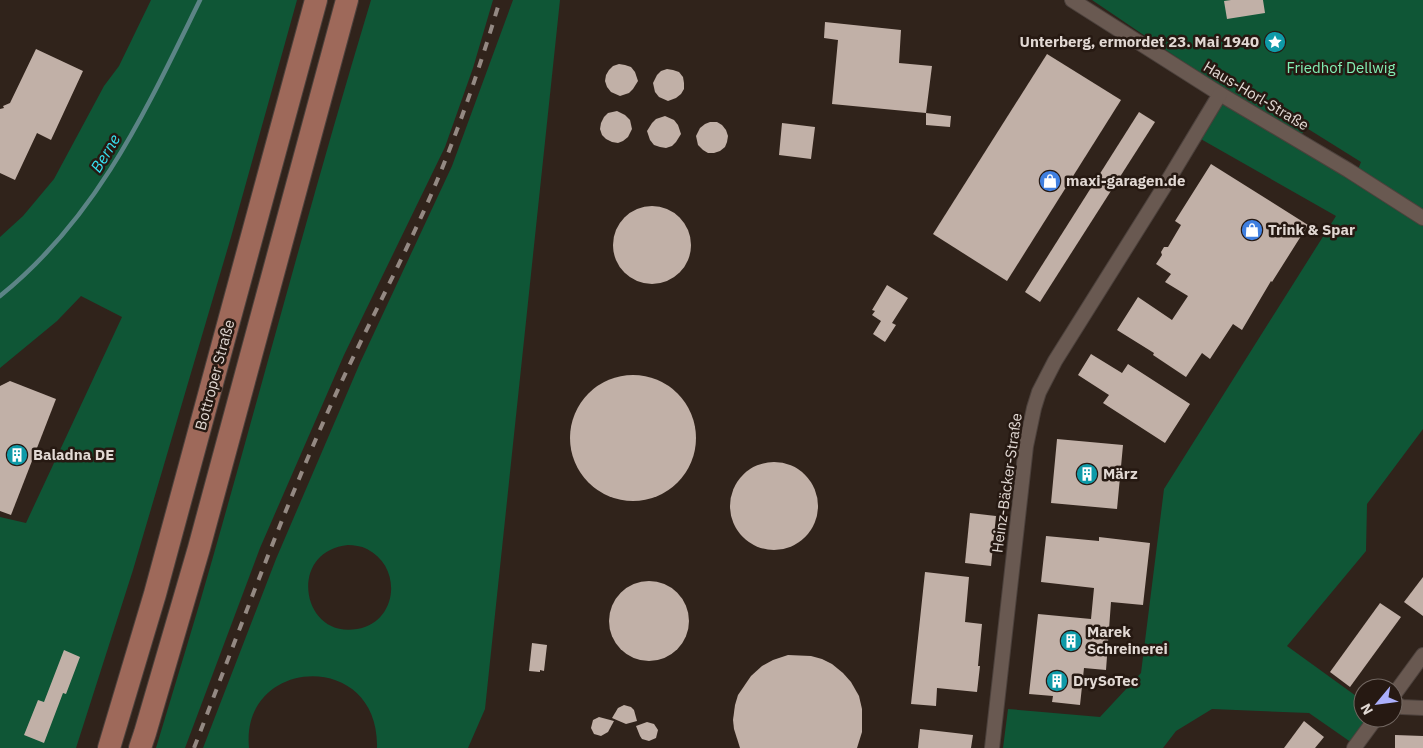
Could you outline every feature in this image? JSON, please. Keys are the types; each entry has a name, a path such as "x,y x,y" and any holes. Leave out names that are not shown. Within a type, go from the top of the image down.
{"main road":[{"name":"Bottroper Straße","path":"109,748 160,575 316,0"},
{"name":"Bottroper Straße","path":"140,748 199,548 347,0"}],"street":[{"name":"Haus-Horl-Straße","path":"1072,0 1220,94 1348,170 1423,218"},
{"name":"Heinz-Bäcker-Straße","path":"992,748 1026,446 1039,392 1067,340 1159,195 1220,94"},
{"path":"1403,682 1423,655"},
{"path":"1403,707 1423,708"},
{"path":"1360,746 1370,728"}],"green space":[{"path":"151,0 297,0 231,237 133,570 76,748 0,748 0,517 26,523 122,317 81,296 57,321 0,368 0,237 23,216 54,179 104,86 119,66"},
{"path":"371,0 493,0 473,68 445,147 344,355 260,548 185,748 156,748 206,581 310,208"},
{"path":"513,0 560,0 485,709 468,748 377,748 372,716 357,693 335,680 311,676 286,681 266,695 252,718 249,748 203,748 276,559 360,363 452,166","holes":["348,545 365,548 379,557 386,568 390,580 391,593 388,605 381,616 371,624 357,629 338,629 323,621 313,608 309,593 309,577 316,562 329,551"]},
{"name":"Friedhof Dellwig","path":"1092,0 1423,0 1423,213 1357,172 1361,162 1305,127 1300,139"},
{"path":"1225,100 1423,219 1423,429 1367,504 1366,551 1287,646 1353,694 1353,728 1367,728 1355,745 1309,713 1212,709 1176,731 1163,748 1003,748 1008,709 1100,717 1141,673 1164,489 1336,216 1199,138"}],"building":[{"path":"1263,0 1265,13 1227,19 1224,1"},
{"path":"825,22 901,30 899,63 932,66 926,113 832,104 838,40 824,38"},
{"path":"36,49 83,71 51,140 37,133 15,180 0,173 0,109 10,103"},
{"path":"1047,54 1121,100 1007,281 933,234"},
{"path":"619,64 631,67 638,81 629,93 620,96 611,92 605,81 609,70"},
{"path":"667,69 679,72 683,77 684,83 684,89 681,94 668,101 659,97 655,92 653,83 661,71"},
{"path":"617,111 630,120 632,129 628,137 618,143 606,139 600,129 604,117 608,113"},
{"name":"maxi-garagen.de","path":"1139,112 1155,122 1040,302 1025,292"},
{"path":"926,113 951,116 950,127 926,125"},
{"path":"665,116 674,120 681,134 672,146 666,148 654,145 647,131 656,119"},
{"path":"710,122 717,122 722,125 728,136 725,147 714,153 708,153 703,150 698,145 696,136 700,128"},
{"path":"782,123 815,127 811,159 779,155"},
{"path":"1211,164 1308,225 1271,281 1242,330 1233,324 1210,359 1202,353 1186,377 1153,355 1154,353 1117,330 1138,297 1172,320 1188,296 1165,282 1171,274 1156,264 1162,255 1161,252 1164,247 1168,247 1181,225 1175,221"},
{"path":"652,206 667,209 680,217 688,230 691,245 688,260 680,273 667,281 652,284 637,281 624,273 616,260 613,245 616,230 624,217 637,209"},
{"path":"887,285 908,298 892,323 896,325 885,342 873,334 881,321 872,315 875,311 872,310"},
{"path":"1091,354 1122,373 1128,364 1190,404 1165,443 1103,403 1109,395 1078,375"},
{"path":"633,375 657,379 678,393 692,414 696,438 692,462 678,483 657,497 633,501 609,497 588,483 574,462 570,438 574,414 588,393 609,379"},
{"name":"Baladna DE","path":"10,381 56,399 11,515 0,511 0,386"},
{"name":"März","path":"1057,439 1123,445 1117,509 1051,503"},
{"path":"774,462 791,465 799,469 811,481 815,489 818,506 815,523 811,531 799,543 791,547 774,550 757,547 749,543 737,531 733,523 730,506 733,489 737,481 749,469 757,465"},
{"path":"970,513 996,516 991,566 965,563"},
{"path":"1046,536 1099,541 1099,537 1150,543 1143,605 1111,602 1106,670 1084,668 1080,705 1052,702 1053,696 1029,694 1038,614 1091,619 1094,588 1041,582"},
{"path":"925,572 969,577 965,622 982,624 977,692 937,688 936,706 911,704"},
{"path":"1423,577 1423,616 1404,602"},
{"path":"641,581 657,581 671,588 682,599 689,613 689,629 686,636 671,654 657,661 641,661 627,654 616,643 609,629 609,613 616,599 627,588"},
{"path":"1380,603 1401,617 1357,678 1353,678 1353,683 1350,687 1330,672"},
{"path":"532,643 547,645 544,671 529,671"},
{"path":"64,650 80,657 66,694 63,693 44,743 24,735 38,700 44,702"},
{"path":"788,655 811,656 822,659 832,664 851,682 859,696 862,709 862,732 857,748 740,748 733,720 738,695 751,676 762,666"},
{"path":"624,705 634,710 637,721 626,724 612,718 618,708"},
{"path":"599,717 614,721 608,732 601,736 594,734 591,728 593,720"},
{"path":"1304,721 1324,737 1315,748 1284,748"},
{"path":"647,722 654,724 658,730 656,738 649,741 642,739 636,726"},
{"path":"920,729 973,735 971,748 918,748"},
{"path":"1395,735 1423,736 1423,748 1395,748"}],"waterway":[{"name":"Berne","path":"0,296 35,265 65,232 92,197 139,121 200,0"}],"railway":[{"path":"194,748 308,457 441,171 485,50 500,0"}],"place":[{"name":"Unterberg, ermordet 23. Mai 1940","path":"1275,42"},
{"name":"maxi-garagen.de","path":"1050,181"},
{"name":"Trink & Spar","path":"1252,230"},
{"name":"Baladna DE","path":"17,455"},
{"name":"März","path":"1087,474"},
{"name":"Marek Schreinerei","path":"1071,641"},
{"name":"DrySoTec","path":"1057,681"}]}
